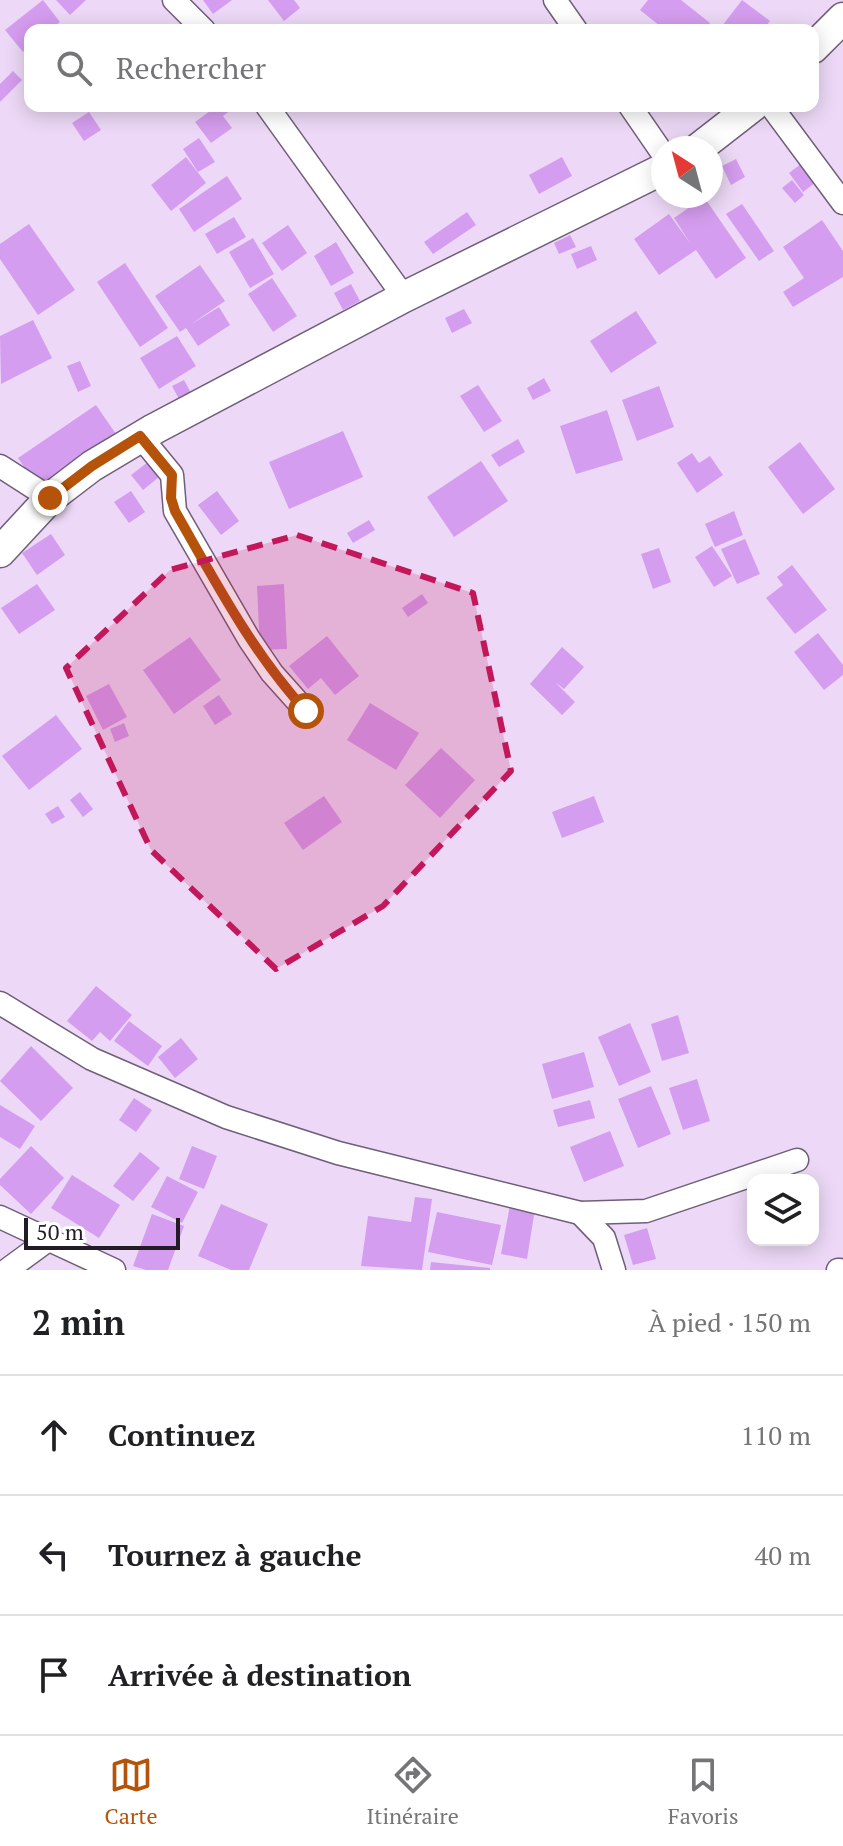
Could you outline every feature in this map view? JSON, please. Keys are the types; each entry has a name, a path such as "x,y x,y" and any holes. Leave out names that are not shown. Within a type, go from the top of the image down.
{"street":[{"path":"174,0 198,24"},
{"path":"555,0 572,24"},
{"path":"819,42 843,18"},
{"path":"271,112 404,297"},
{"path":"634,112 651,137"},
{"path":"714,136 745,112"},
{"path":"775,112 843,203"},
{"path":"0,552 50,498 92,466 140,436 404,297 651,175"},
{"path":"140,436 172,475 171,498 175,511 249,639 272,673 306,711"},
{"path":"0,466 50,498"},
{"path":"0,1003 92,1059 226,1117 338,1153 580,1213 646,1211 797,1160"},
{"path":"580,1213 604,1238 614,1270"},
{"path":"0,1217 114,1270"},
{"path":"7,1270 48,1240"}],"highlighted area":[{"path":"297,535 473,593 511,771 383,906 276,969 151,850 66,668 170,570"}],"building":[{"path":"43,0 60,22 24,24 23,52 5,30"},
{"path":"56,0 86,0 70,15"},
{"path":"203,0 232,0 213,14"},
{"path":"268,0 294,0 300,8 284,21"},
{"path":"648,0 681,0 710,23 658,24 640,10"},
{"path":"742,0 770,21 768,24 724,24"},
{"path":"13,71 22,80 0,102 0,84"},
{"path":"89,112 101,130 84,141 72,123"},
{"path":"209,112 228,112 223,116 232,128 211,143 195,122"},
{"path":"199,138 215,162 198,172 183,149"},
{"path":"186,157 206,183 171,211 151,185"},
{"path":"562,157 572,176 539,194 529,175"},
{"path":"736,159 745,177 731,185 723,166"},
{"path":"802,163 816,182 803,192 789,173"},
{"path":"227,176 242,199 194,232 179,209"},
{"path":"792,180 804,195 795,203 782,188"},
{"path":"742,204 774,251 759,261 726,214"},
{"path":"688,208 712,208 746,258 716,279 696,250 659,275 634,239 669,214 690,243 674,218"},
{"path":"467,212 476,225 433,254 424,242"},
{"path":"234,217 246,237 217,254 205,234"},
{"path":"822,220 843,251 843,277 793,307 783,292 804,278 783,247"},
{"path":"29,224 75,290 38,315 0,259 0,244"},
{"path":"288,225 307,253 282,271 262,243"},
{"path":"570,235 576,247 559,254 554,243"},
{"path":"253,238 274,274 250,288 229,252"},
{"path":"336,242 354,273 331,286 314,256"},
{"path":"591,246 597,260 577,269 571,254"},
{"path":"125,263 168,328 140,347 97,282"},
{"path":"200,265 225,301 190,325 219,307 230,325 198,346 186,328 180,332 155,296"},
{"path":"272,278 297,316 273,332 248,294"},
{"path":"351,284 360,301 343,310 334,293"},
{"path":"464,309 472,323 452,333 445,318"},
{"path":"636,311 657,343 611,373 590,341"},
{"path":"33,320 52,358 1,384 0,336"},
{"path":"177,336 196,366 159,389 140,358"},
{"path":"80,361 91,386 78,392 67,366"},
{"path":"544,378 551,391 533,400 527,388"},
{"path":"184,380 191,393 179,399 172,386"},
{"path":"478,385 502,421 484,432 460,396"},
{"path":"659,386 674,427 637,441 622,400"},
{"path":"96,405 116,434 38,487 18,458"},
{"path":"607,410 623,460 576,474 560,426"},
{"path":"343,431 363,477 289,509 269,462"},
{"path":"518,439 525,452 499,467 491,455"},
{"path":"800,442 835,489 803,514 768,467"},
{"path":"692,453 699,463 710,456 723,475 697,493 677,463"},
{"path":"481,461 508,501 454,537 427,497"},
{"path":"148,462 159,477 143,490 131,475"},
{"path":"131,491 145,512 129,523 114,502"},
{"path":"217,491 239,521 221,535 198,505"},
{"path":"734,511 743,535 715,547 705,524"},
{"path":"369,520 375,530 353,543 347,533"},
{"path":"51,534 65,555 37,575 22,553"},
{"path":"745,539 760,574 737,584 721,549"},
{"path":"712,546 732,576 714,587 695,557"},
{"path":"659,548 671,582 653,589 641,554"},
{"path":"792,565 827,610 795,634 766,598 783,585 777,577"},
{"path":"37,584 55,610 19,634 1,608"},
{"path":"284,584 287,649 260,650 257,586"},
{"path":"422,594 428,603 408,617 402,608"},
{"path":"818,633 843,665 843,675 824,690 794,652"},
{"path":"327,636 359,676 335,695 321,678 308,689 289,666"},
{"path":"190,637 221,680 174,714 143,670"},
{"path":"562,647 584,667 564,689 555,682 575,702 562,715 530,684"},
{"path":"109,684 127,717 103,730 86,696"},
{"path":"219,695 232,714 215,725 203,706"},
{"path":"370,703 419,733 396,770 347,740"},
{"path":"56,715 82,749 29,790 2,756"},
{"path":"124,723 129,736 115,742 110,729"},
{"path":"441,748 475,780 440,818 405,785"},
{"path":"80,792 93,809 83,817 70,800"},
{"path":"324,796 342,822 303,850 284,823"},
{"path":"594,796 604,822 562,838 552,812"},
{"path":"58,806 65,817 52,824 45,814"},
{"path":"96,986 132,1015 110,1041 100,1032 92,1041 67,1021"},
{"path":"678,1015 689,1053 662,1061 651,1024"},
{"path":"129,1021 162,1046 148,1066 114,1041"},
{"path":"630,1023 651,1072 619,1086 598,1037"},
{"path":"181,1038 198,1059 175,1078 158,1057"},
{"path":"31,1046 73,1088 41,1121 0,1081"},
{"path":"584,1052 594,1087 552,1099 542,1064"},
{"path":"697,1079 710,1121 683,1130 669,1088"},
{"path":"651,1086 671,1134 638,1148 618,1099"},
{"path":"134,1098 152,1110 136,1132 119,1120"},
{"path":"590,1100 595,1118 558,1127 553,1110"},
{"path":"0,1105 35,1126 20,1149 0,1137"},
{"path":"610,1131 624,1166 584,1182 570,1147"},
{"path":"31,1146 64,1178 31,1214 0,1185 0,1179"},
{"path":"192,1146 217,1156 204,1189 179,1179"},
{"path":"140,1152 160,1168 133,1201 113,1186"},
{"path":"72,1175 120,1205 99,1238 51,1208"},
{"path":"167,1176 198,1192 182,1223 151,1207"},
{"path":"415,1197 432,1199 422,1270 361,1266 368,1216 411,1222"},
{"path":"221,1204 268,1224 249,1270 231,1270 198,1256"},
{"path":"510,1205 535,1209 527,1259 501,1254"},
{"path":"437,1212 501,1225 492,1265 428,1252"},
{"path":"152,1214 184,1226 168,1270 146,1270 133,1266"},
{"path":"647,1228 656,1259 633,1265 624,1235"},
{"path":"431,1262 490,1268 490,1270 430,1270"}],"route":[{"path":"50,498 92,466 140,436 172,475 171,504 249,639 272,673 306,711"}]}
